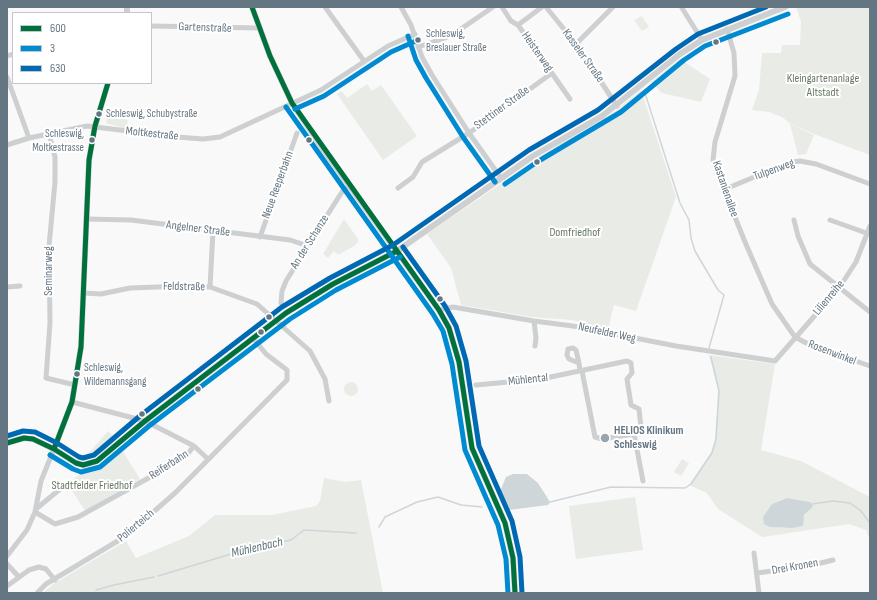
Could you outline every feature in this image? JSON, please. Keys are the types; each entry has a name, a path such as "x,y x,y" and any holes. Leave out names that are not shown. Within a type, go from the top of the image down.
{"street":[{"path":"252,7 280,80 292,103 439,310 449,328 457,350 472,448 506,523 513,558 515,593"},
{"path":"325,7 364,60"},
{"path":"401,7 415,34 418,47 432,75 469,133 501,178"},
{"path":"418,47 451,35 493,7"},
{"name":"Heisterweg","path":"502,7 511,21 518,25 570,100"},
{"path":"518,25 542,7"},
{"name":"Kasseler Straße","path":"546,7 576,44 617,106"},
{"path":"576,44 613,7"},
{"path":"7,443 24,438 33,439 54,449 76,463 83,465 92,464 106,455 145,421 277,320 333,284 397,251 533,156 617,106 680,54 702,40 770,10 785,7"},
{"path":"682,8 702,40"},
{"name":"Gartenstraße","path":"152,26 259,28"},
{"name":"Kastanienallee","path":"727,29 734,53 735,76 714,151 716,170 723,190 772,304 795,338"},
{"name":"Moltkestraße","path":"7,145 29,138 87,126 136,133 212,138 226,134 329,85 364,60 388,46 415,34"},
{"name":"Stettiner Straße","path":"398,188 413,177 422,162 469,133 552,73"},
{"path":"7,77 29,138"},
{"path":"7,556 27,530 36,510 41,481 72,402 82,347 89,160 95,126 108,84"},
{"name":"Neue Reeperbahn","path":"260,237 297,133"},
{"name":"Seminarweg","path":"50,134 55,156 55,177 49,246 50,323 46,378 75,386"},
{"name":"Tulpenweg","path":"723,190 788,163 800,161 816,164 870,184"},
{"name":"An der Schanze","path":"281,303 280,297 286,281 336,201 350,186"},
{"name":"Angelner Straße","path":"86,219 131,220 290,240 308,246"},
{"path":"794,220 798,236 810,264 870,312"},
{"path":"830,220 869,234"},
{"name":"Lilienreihe","path":"775,361 839,288 856,262 869,234 870,226"},
{"path":"210,287 213,231"},
{"path":"7,287 20,286"},
{"name":"Feldstraße","path":"84,293 101,294 130,288 185,286 210,287 257,304 302,343 316,360 325,379 329,401"},
{"name":"Neufelder Weg","path":"439,310 453,307 573,326 676,346 775,361"},
{"path":"534,321 535,346"},
{"name":"Polierteich","path":"37,593 46,584 55,580 126,536 208,459 286,380 287,370 270,357 253,338"},
{"name":"Rosenwinkel","path":"795,338 810,345 870,366"},
{"name":"Mühlental","path":"476,385 541,379 627,361 631,363 632,373 627,379 630,405 639,409 641,420 641,428 634,434"},
{"path":"579,363 595,437 602,439 634,434 643,481"},
{"path":"72,402 145,421 194,446 208,459"},
{"name":"Reiferbahn","path":"36,510 55,524 78,517 172,465 186,456 194,446"},
{"path":"36,510 65,485"},
{"name":"Drei Kronen","path":"754,553 759,593"},
{"name":"Drei Kronen","path":"757,573 833,560"},
{"path":"7,564 18,576"},
{"path":"7,586 18,576 28,570 39,567 46,569 55,580"}],"green space":[{"name":"Kleingartenanlage Altstadt","path":"796,7 870,7 870,155 814,134 791,124 782,117 769,112 752,110 759,90 762,53 781,53 782,45 800,45 801,22"},
{"path":"642,16 649,27 642,31 634,20"},
{"path":"680,59 710,79 701,102 662,93 651,82"},
{"path":"367,84 372,91 381,85 417,136 383,160 337,94 342,91 347,98"},
{"name":"Domfriedhof","path":"641,90 676,197 636,311 614,305 608,329 572,320 532,317 461,305 451,268 427,234 565,140 614,112"},
{"path":"108,115 128,120 126,129 106,123"},
{"path":"790,124 814,135 806,154 798,155"},
{"path":"344,219 358,239 358,242 338,255 334,251 328,258 323,254"},
{"path":"709,355 775,364 761,450 801,461 870,497 870,540 866,530 849,524 762,537 718,509 707,493 689,485 711,452 715,440 718,390","holes":["787,498 810,502 813,507 792,528 770,527 772,504"]},
{"path":"351,382 356,384 358,389 356,394 351,396 346,394 344,389 346,384"},
{"path":"108,431 117,440 102,453 86,460 87,455"},
{"name":"Stadtfelder Friedhof","path":"120,447 140,479 85,511 68,484 85,470 101,465"},
{"path":"682,459 689,463 681,476 674,472"},
{"path":"324,478 345,482 361,480 383,593 43,593 53,584 126,541 136,558 189,536 215,515 272,515 316,506 320,501"},
{"path":"635,497 643,550 576,559 569,506"}],"shaded area":[{"path":"513,474 527,474 538,483 550,502 548,505 509,510 500,495 506,477"},
{"path":"787,498 810,502 812,504 813,507 804,515 803,526 792,528 770,527 764,524 763,517 772,504"}],"waterway":[{"path":"645,93 680,203 689,220 691,238 695,251 718,290 724,295 709,348"},
{"path":"550,502 611,487 685,488 691,484 712,453 716,439 719,391 711,357"},
{"name":"Mühlenbach","path":"379,527 385,517 417,502 438,497 461,505 482,507"},
{"name":"Mühlenbach","path":"812,504 833,501 850,503 861,511 870,523"},
{"name":"Mühlenbach","path":"158,576 241,551 291,540 304,530 356,533"},
{"name":"Mühlenbach","path":"96,590 154,577"}],"transit line":[{"name":"600","path":"252,7 270,56 292,103 439,310 449,328 459,362 472,448 505,523 513,558 515,593"},
{"name":"630","path":"7,436 23,431 35,432 57,443 79,457 83,458 94,455 141,415 282,307 330,278 393,245 529,150 598,110 676,49 698,34 766,7"},
{"name":"3","path":"505,184 537,162 621,112 684,60 705,46 788,14"},
{"name":"3","path":"408,36 416,60 426,78 463,137 495,182"},
{"name":"3","path":"295,109 324,96 391,52 418,40"},
{"name":"600","path":"54,449 72,402 81,347 89,160 95,126 108,84"},
{"name":"3","path":"286,107 433,314 443,331 452,364 465,450 498,525 506,559 508,593"},
{"name":"630","path":"403,247 445,306 456,326 466,361 479,446 512,521 520,557 522,593"},
{"name":"600","path":"7,443 24,438 33,439 54,449 76,463 83,465 97,461 145,421 286,313 333,284 397,251"},
{"name":"3","path":"50,455 73,469 81,472 100,467 149,426 290,319 336,290 400,257"}],"place":[{"name":"Schleswig, Breslauer Straße","path":"418,40"},
{"name":"Schleswig, Schubystraße","path":"99,114"},
{"name":"Schleswig, Moltkestrasse","path":"92,140"},
{"name":"Schleswig, Wildemannsgang","path":"77,374"},
{"name":"HELIOS Klinikum Schleswig","path":"605,438"}]}
